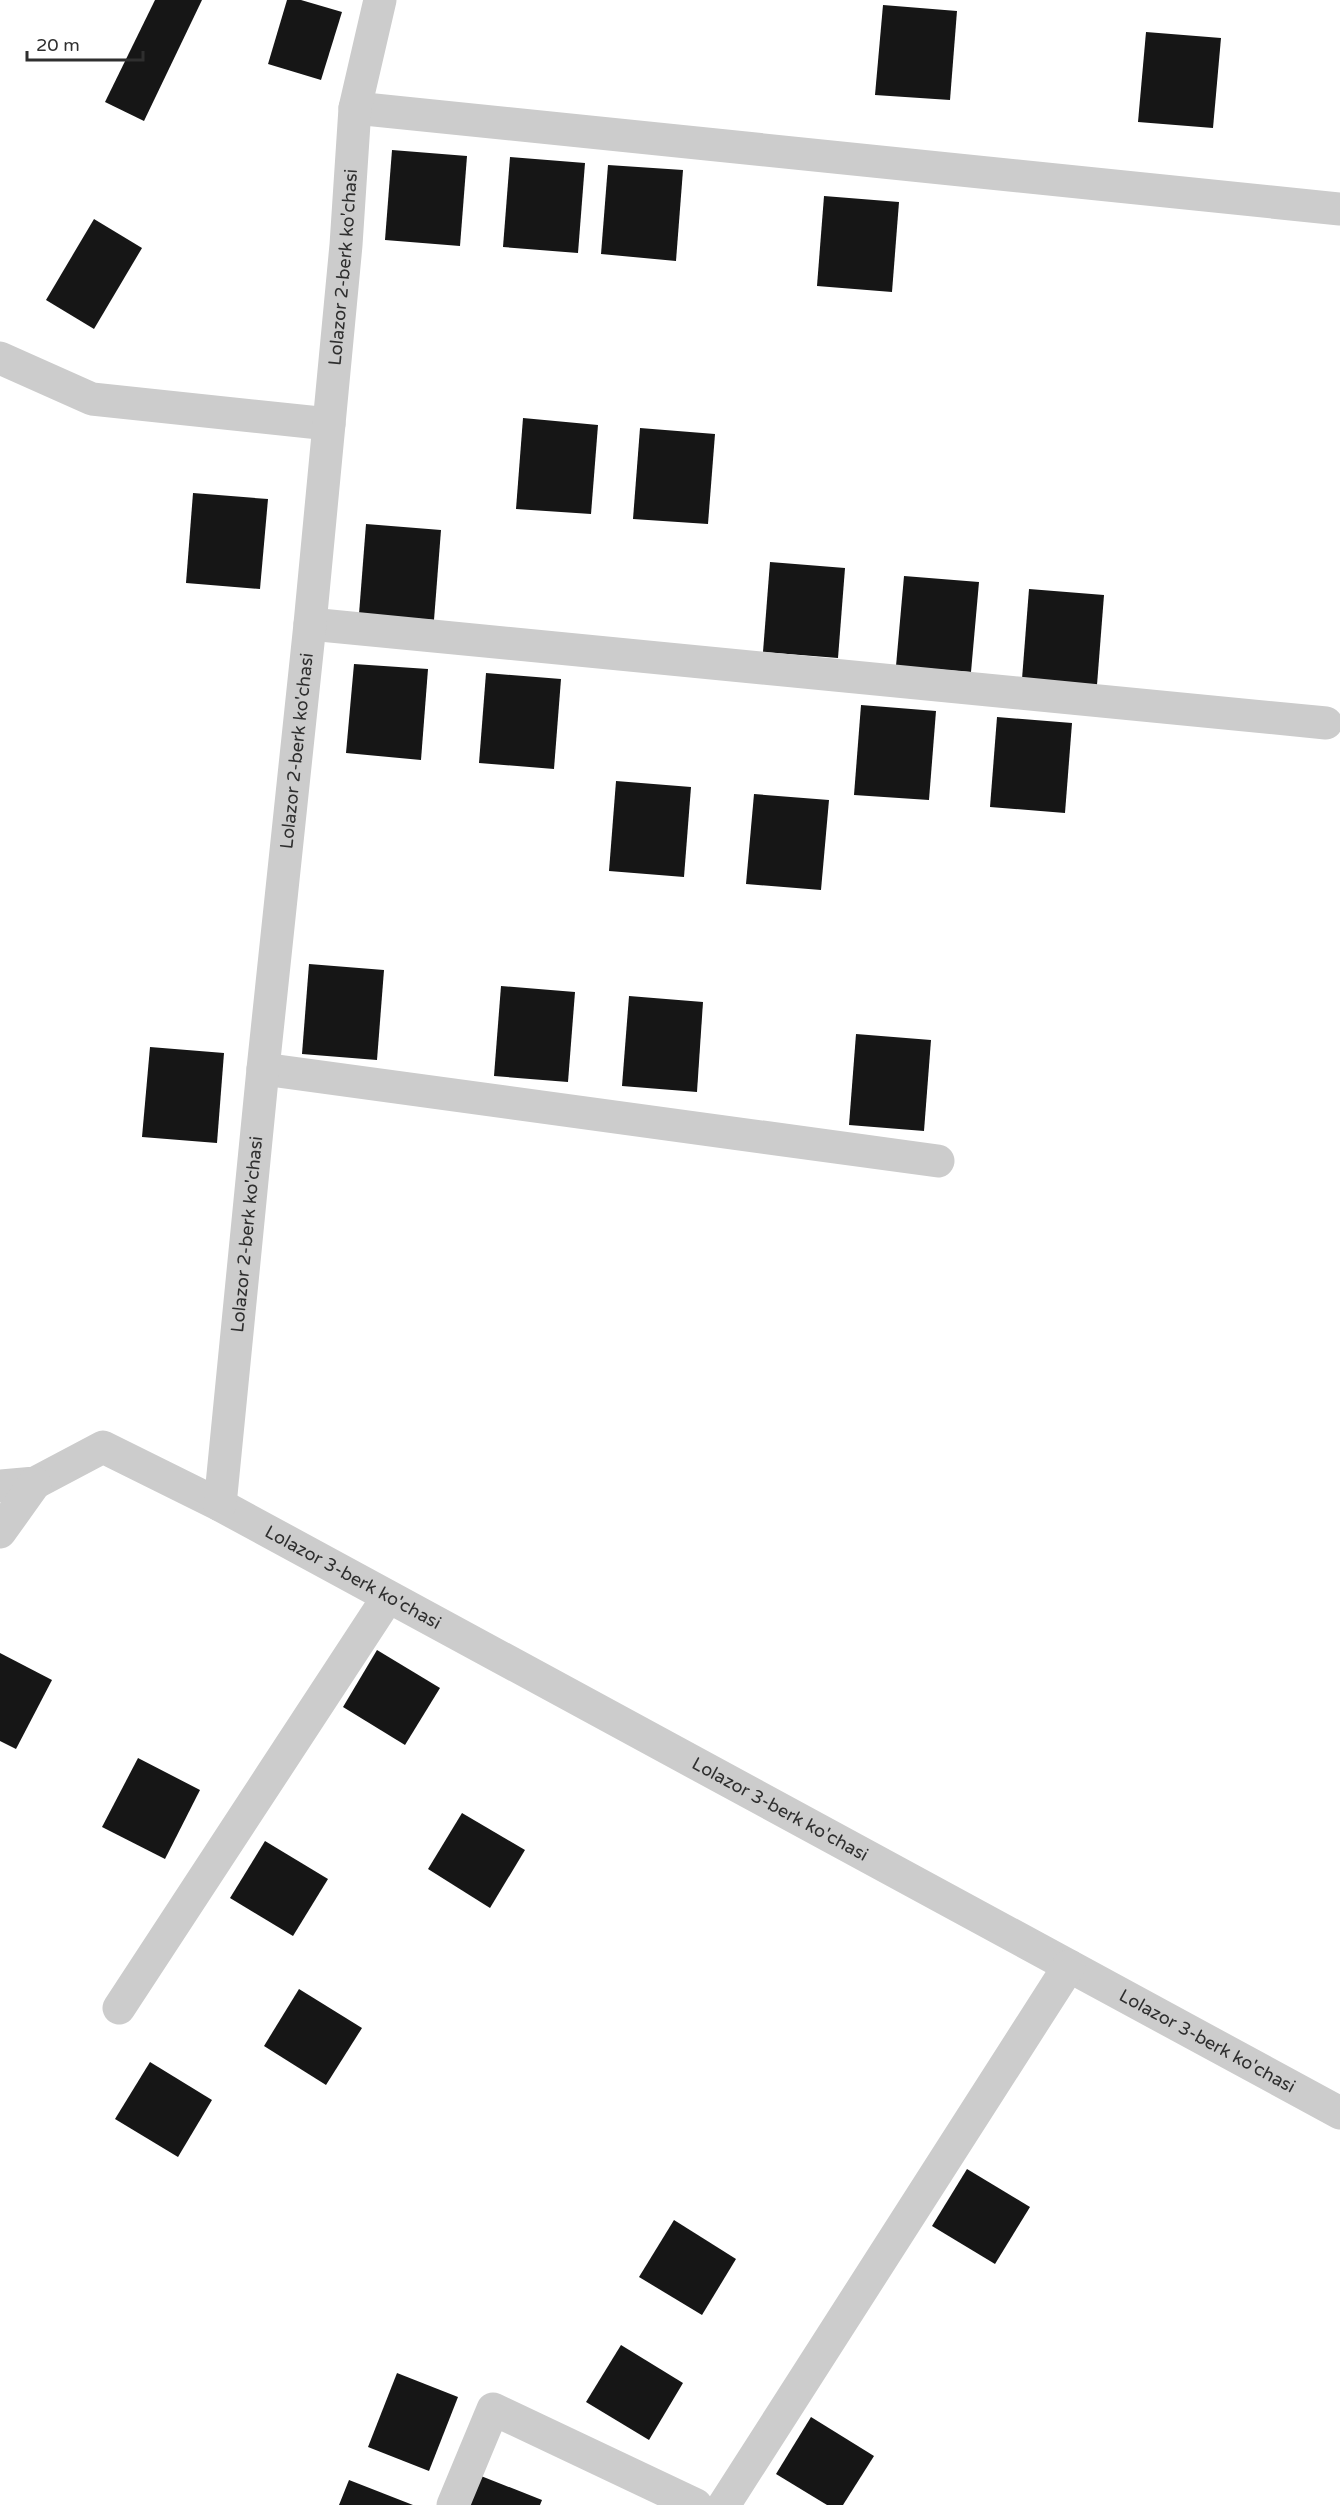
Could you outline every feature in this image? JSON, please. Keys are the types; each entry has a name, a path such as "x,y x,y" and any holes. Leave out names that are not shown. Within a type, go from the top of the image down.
{"street":[{"name":"Lolazor 2-berk ko'chasi","path":"220,1505 310,624 346,245 355,108 380,0"},
{"path":"355,108 1340,209"},
{"path":"0,358 92,399 329,424"},
{"path":"310,624 1326,723"},
{"path":"263,1069 938,1161"},
{"name":"Lolazor 3-berk ko'chasi","path":"35,1483 103,1447 220,1505 1340,2113"},
{"path":"0,1486 35,1483"},
{"path":"0,1532 35,1483"},
{"path":"119,2008 388,1597"},
{"path":"724,2505 1069,1966"},
{"path":"453,2505 493,2409 696,2505"}],"building":[{"path":"155,0 202,0 144,121 105,102"},
{"path":"287,0 301,0 342,12 321,80 268,64"},
{"path":"883,5 957,11 950,100 875,95"},
{"path":"1146,32 1221,38 1213,128 1138,122"},
{"path":"392,150 467,156 460,246 385,240"},
{"path":"510,157 585,163 578,253 503,247"},
{"path":"608,165 683,170 676,261 601,254"},
{"path":"824,196 899,202 892,292 817,286"},
{"path":"94,219 142,248 94,329 46,300"},
{"path":"523,418 598,425 591,514 516,509"},
{"path":"640,428 715,434 708,524 633,519"},
{"path":"193,493 268,499 260,589 186,583"},
{"path":"366,524 441,530 434,620 359,614"},
{"path":"770,562 845,568 838,658 763,652"},
{"path":"904,576 979,582 971,672 896,666"},
{"path":"1029,589 1104,595 1097,685 1022,679"},
{"path":"354,664 428,669 421,760 346,753"},
{"path":"486,673 561,679 554,769 479,763"},
{"path":"861,705 936,711 929,800 854,795"},
{"path":"997,717 1072,723 1065,813 990,807"},
{"path":"616,781 691,787 684,877 609,871"},
{"path":"754,794 829,800 821,890 746,884"},
{"path":"309,964 384,970 377,1060 302,1054"},
{"path":"501,986 575,992 568,1082 494,1076"},
{"path":"629,996 703,1002 697,1092 622,1086"},
{"path":"856,1034 931,1040 924,1131 849,1125"},
{"path":"150,1047 224,1053 217,1143 142,1137"},
{"path":"377,1650 440,1688 405,1745 343,1707"},
{"path":"0,1653 52,1680 16,1749 0,1741"},
{"path":"138,1758 200,1790 165,1859 102,1827"},
{"path":"462,1813 525,1850 490,1908 428,1869"},
{"path":"265,1841 328,1879 293,1936 230,1898"},
{"path":"299,1989 362,2028 326,2085 264,2046"},
{"path":"150,2062 212,2100 178,2157 115,2119"},
{"path":"967,2169 1030,2207 995,2264 932,2226"},
{"path":"674,2220 736,2259 702,2315 639,2277"},
{"path":"621,2345 683,2383 649,2440 586,2402"},
{"path":"397,2373 458,2397 429,2471 368,2447"},
{"path":"811,2417 874,2456 843,2505 827,2505 776,2474"},
{"path":"481,2476 542,2500 540,2505 470,2505"},
{"path":"349,2480 413,2505 339,2505"}]}
